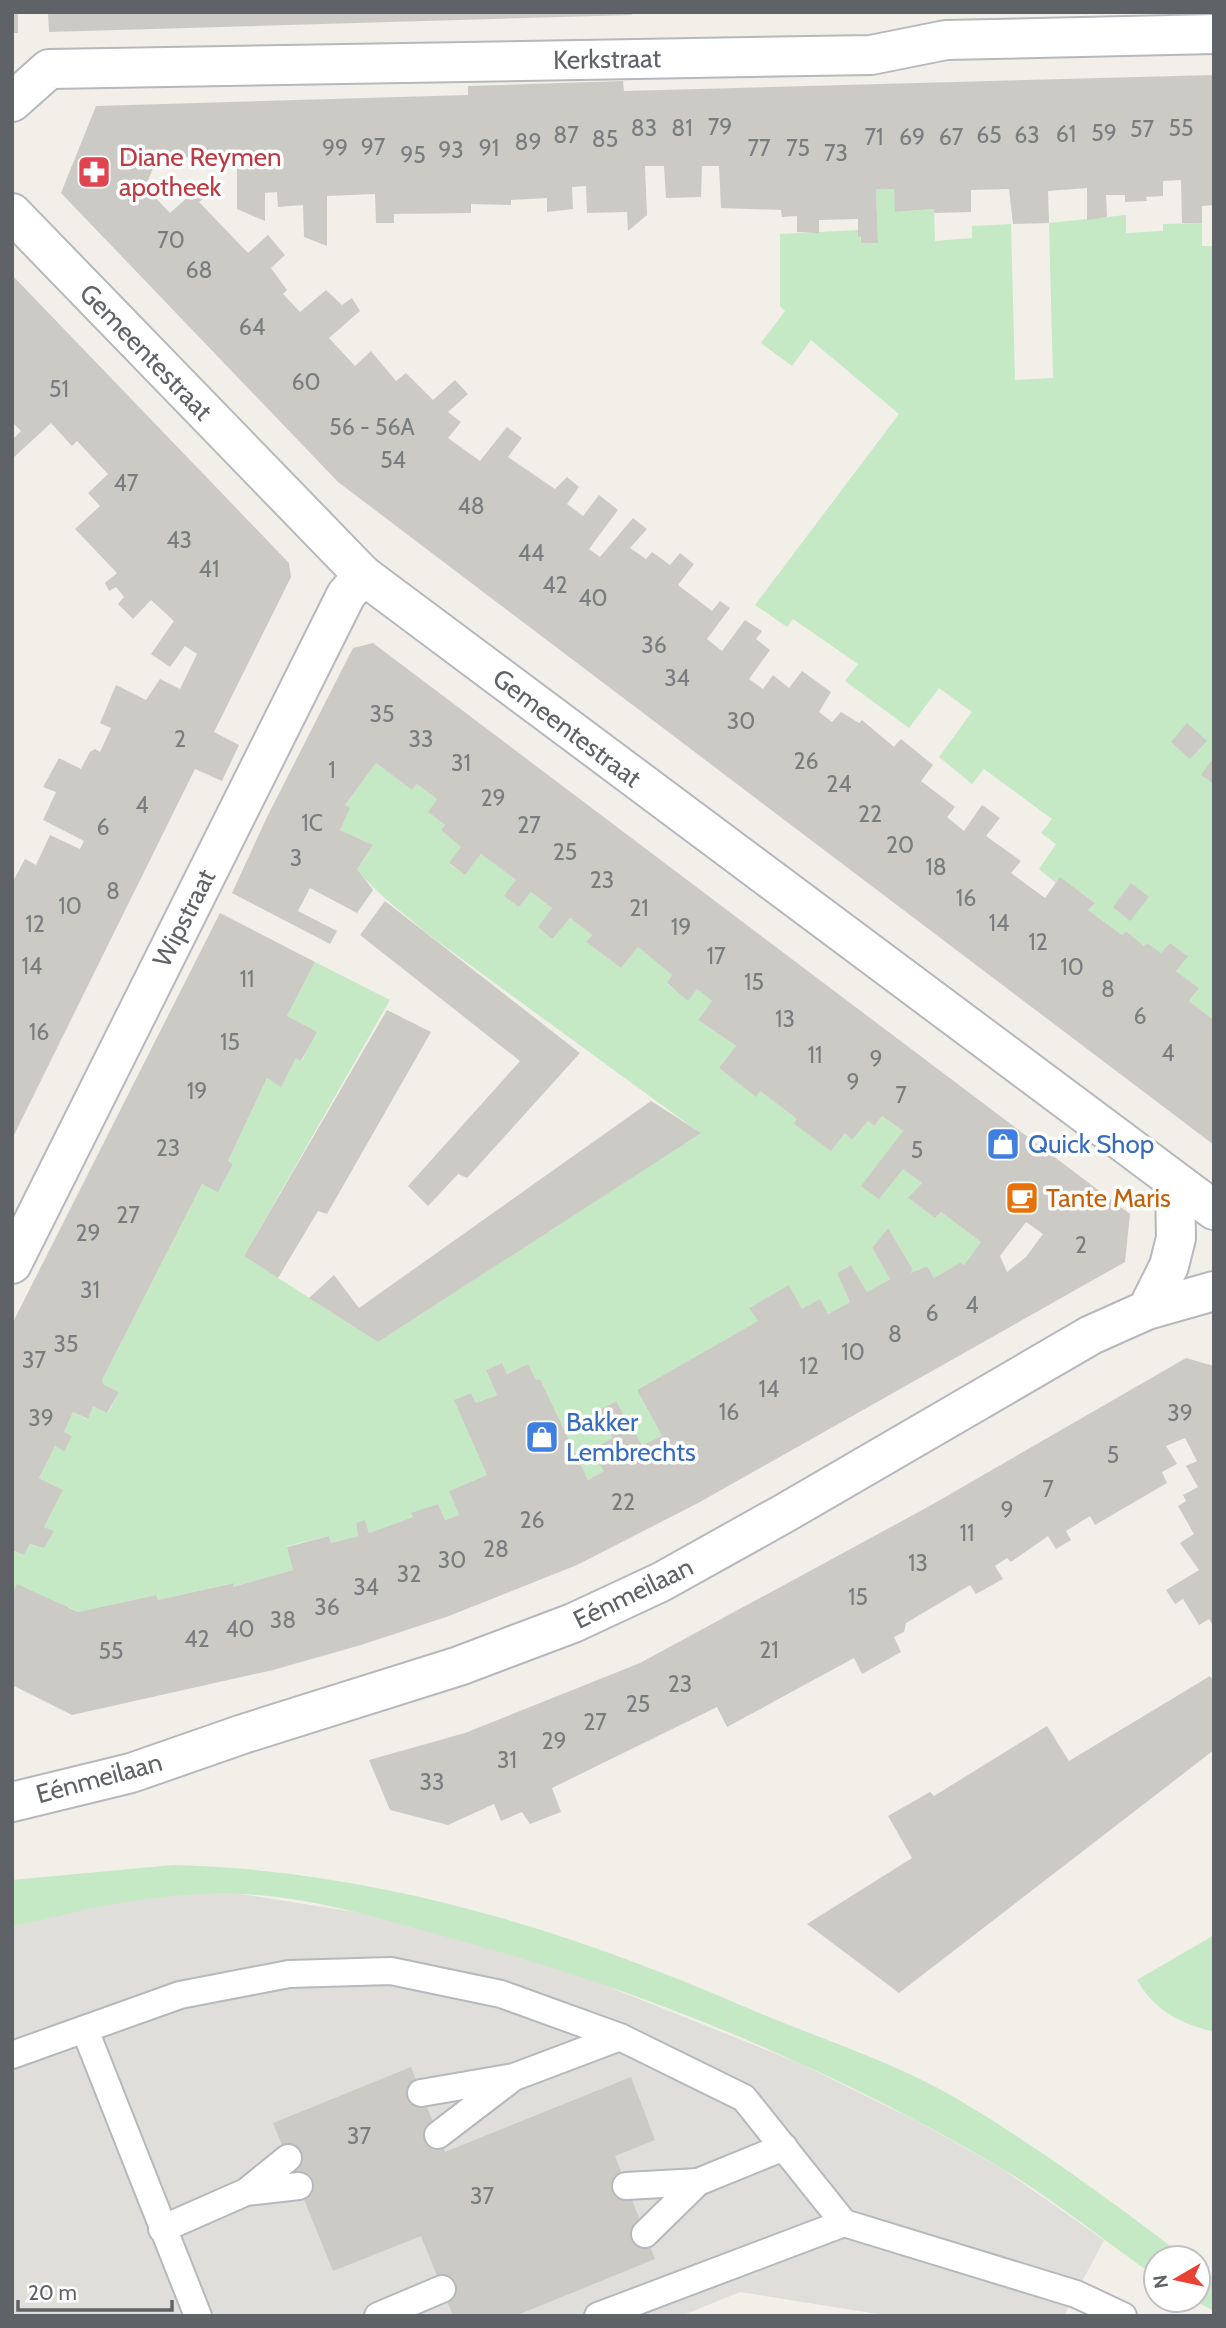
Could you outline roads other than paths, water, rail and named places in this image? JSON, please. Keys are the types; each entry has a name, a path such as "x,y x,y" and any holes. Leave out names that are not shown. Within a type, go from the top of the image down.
{"street":[{"name":"Kerkstraat","path":"12,102 49,69 871,55 946,40 1214,34"},
{"name":"Gemeentestraat","path":"12,213 363,575 1214,1210"},
{"name":"Wipstraat","path":"12,1264 26,1204 346,595 363,575"},
{"path":"1147,1310 1169,1266 1176,1238 1175,1183"},
{"name":"Eénmeilaan","path":"12,1802 131,1773 459,1666 573,1623 661,1582 1091,1335 1147,1310 1214,1291"}],"lane":[{"path":"12,2055 180,1995 289,1973 391,1971 501,1994 620,2037 744,2098 844,2223 1076,2294 1123,2316"},
{"path":"85,2031 198,2316"},
{"path":"421,2093 514,2077 620,2037"},
{"path":"438,2135 514,2077"},
{"path":"626,2186 698,2182 784,2147"},
{"path":"162,2229 246,2192 288,2158"},
{"path":"645,2234 698,2182"},
{"path":"246,2192 299,2186"},
{"path":"598,2316 844,2223"},
{"path":"378,2316 442,2289"}],"place":[{"name":"Diane Reymen apotheek","path":"94,172"},
{"name":"Quick Shop","path":"1003,1144"},
{"name":"Tante Maris","path":"1022,1198"},
{"name":"Bakker Lembrechts","path":"542,1437"}]}
